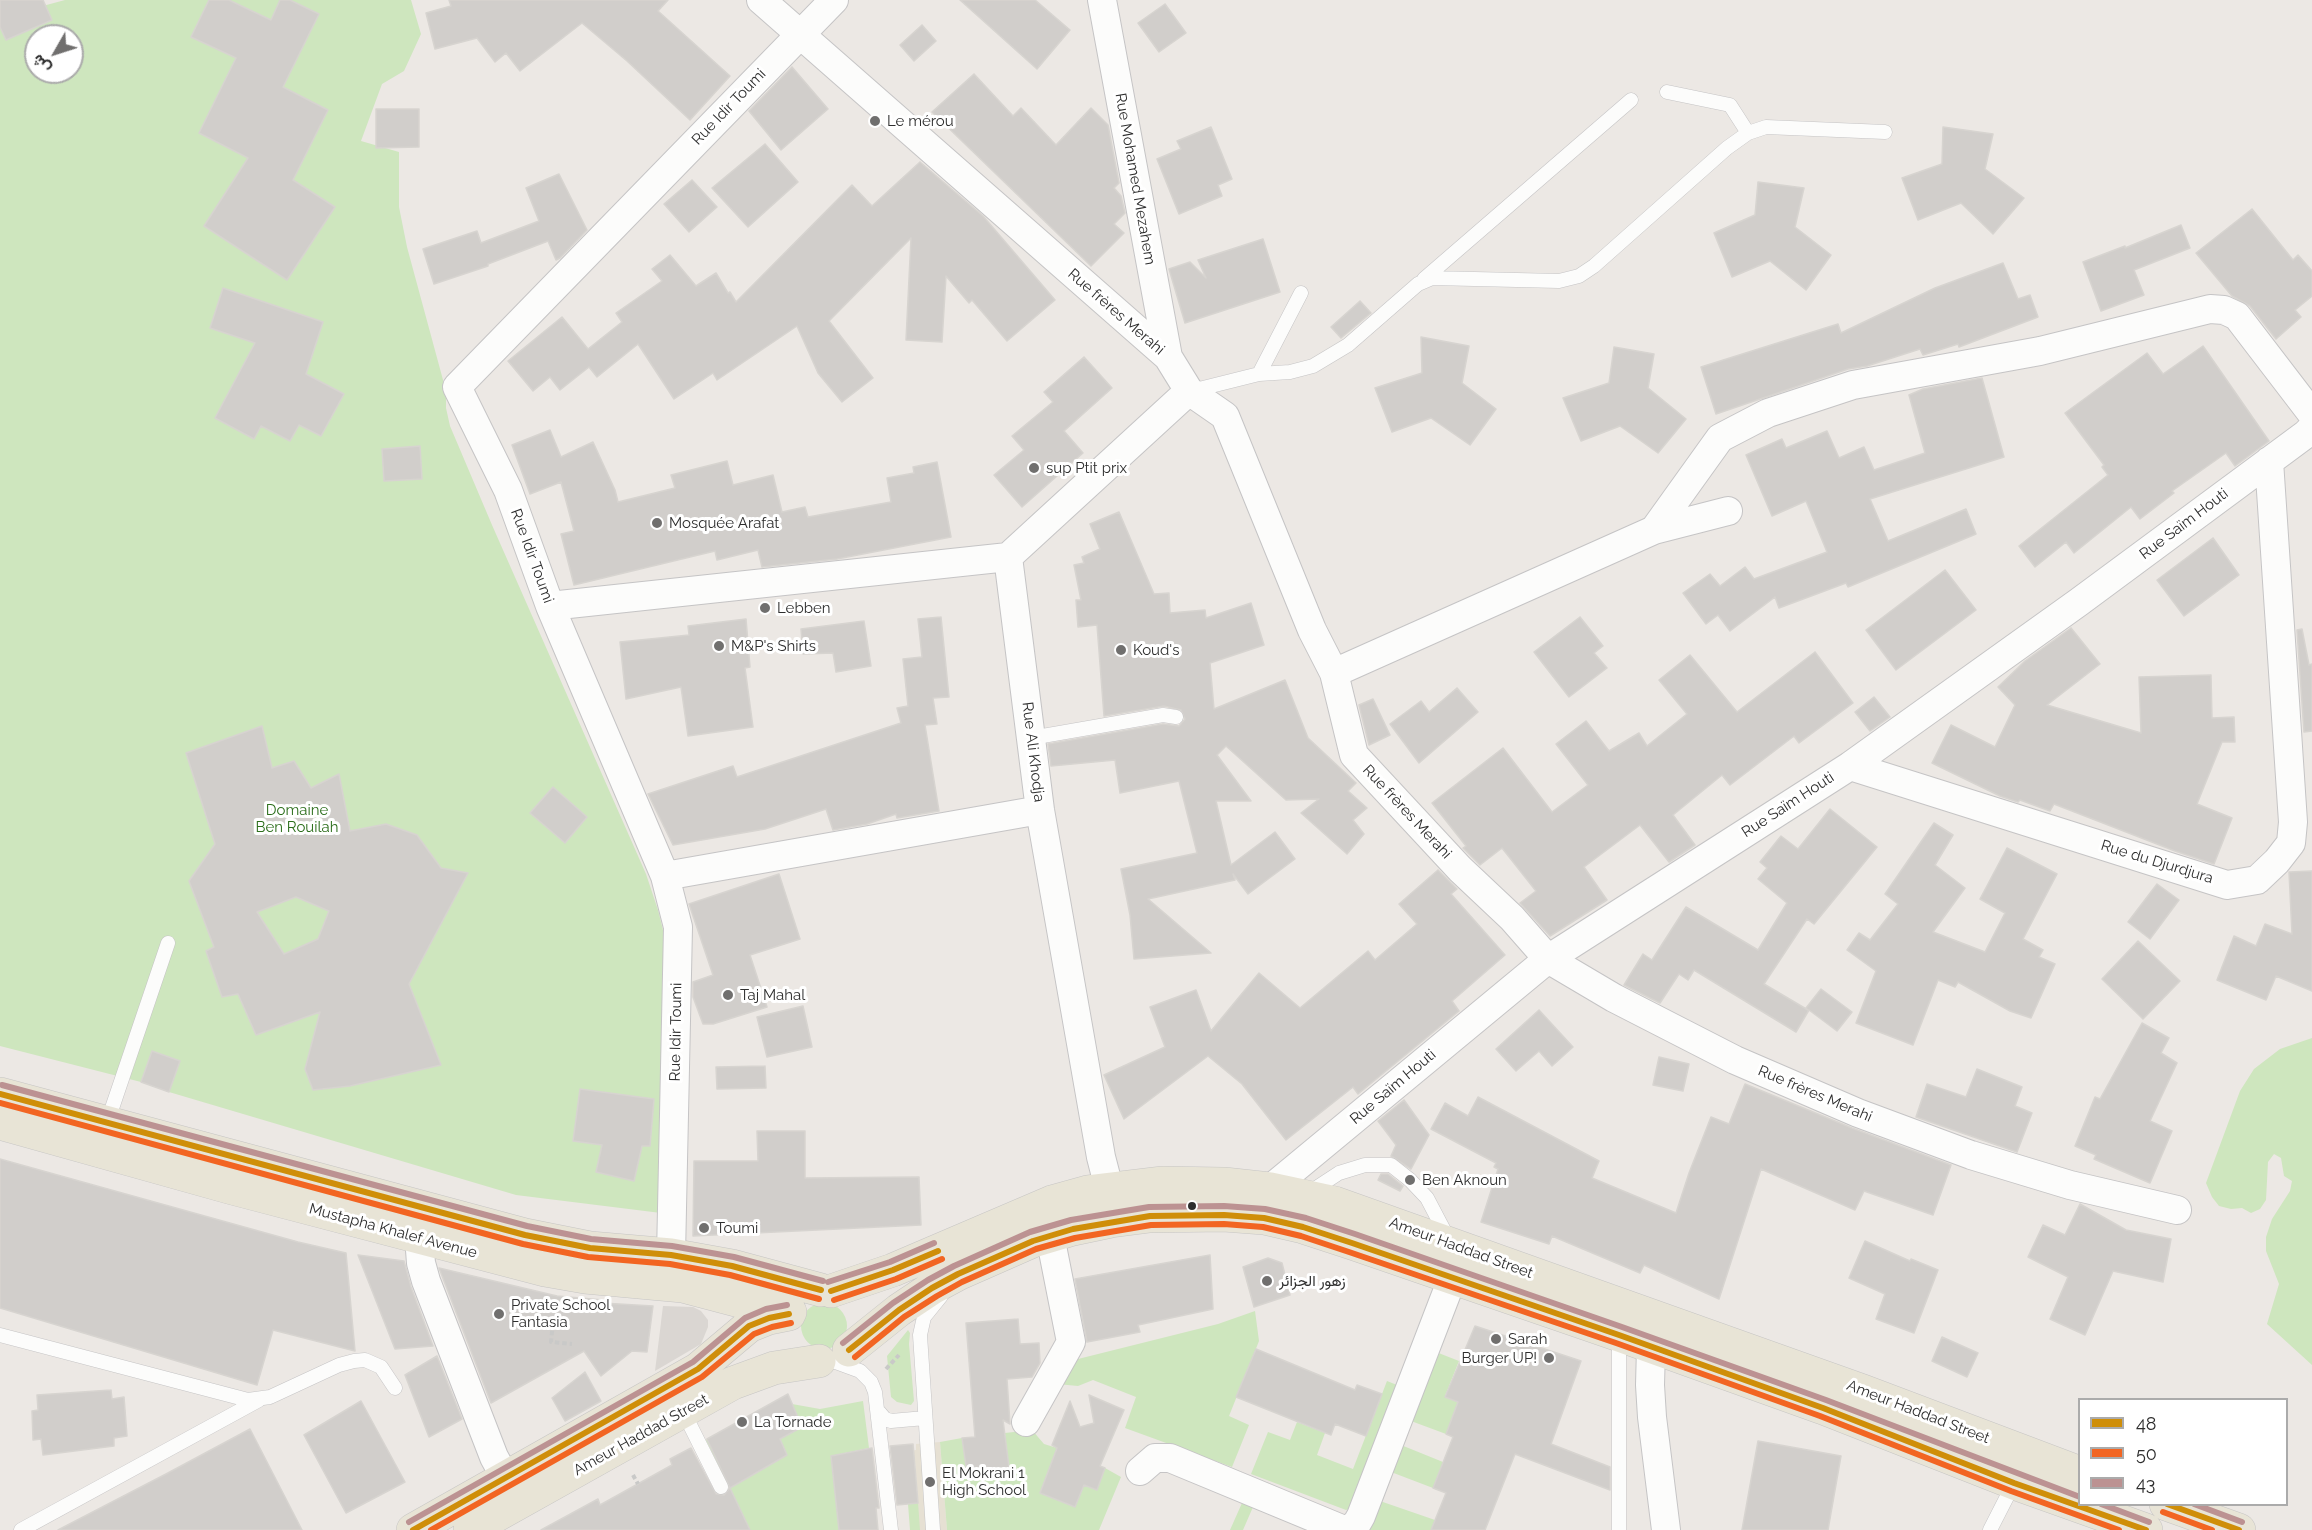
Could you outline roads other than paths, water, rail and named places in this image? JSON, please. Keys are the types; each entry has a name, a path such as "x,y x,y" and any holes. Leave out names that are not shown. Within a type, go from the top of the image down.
{"main road":[{"name":"Mustapha Khalef Avenue","path":"0,1094 525,1235 590,1248 671,1256 755,1271 826,1291"},
{"name":"Mustapha Khalef Avenue","path":"0,1124 545,1270 608,1280 682,1286 790,1313"},
{"name":"Ameur Haddad Street","path":"826,1291 893,1270 1052,1202 1088,1192 1163,1183 1224,1184 1270,1189 1335,1203 1863,1391 2078,1473"},
{"name":"Ameur Haddad Street","path":"470,1530 752,1374 833,1357 899,1310 958,1274 1033,1241 1111,1221 1150,1216 1224,1215 1264,1218 1303,1227 1619,1335 1823,1408 2078,1506"},
{"path":"826,1291 841,1295 855,1309 858,1330 855,1341 833,1357 799,1352 788,1333 790,1313 802,1296 826,1291"},
{"path":"723,1295 728,1303 732,1322 731,1331 723,1349"},
{"name":"Ameur Haddad Street","path":"413,1530 698,1369 748,1326 790,1313"},
{"name":"Ameur Haddad Street","path":"2079,1506 2146,1530"},
{"path":"2172,1506 2239,1530"}],"street":[{"path":"761,0 799,34 834,0"},
{"name":"Rue Mohamed Mezahem","path":"1102,0 1168,357"},
{"name":"Rue frères Merahi","path":"799,34 1168,357 1189,391 1225,416 1312,630 1334,673 1354,755 1460,869 1512,918 1548,959 1614,998 1735,1060 1858,1113 1971,1155 2070,1185 2177,1210"},
{"name":"Rue Idir Toumi","path":"671,1256 678,927 665,876 550,606 508,490 457,387 799,34"},
{"path":"1654,530 1720,438 1768,413 1853,385 2040,351 2210,309 2224,310 2237,316 2312,414"},
{"path":"550,606 1008,557 1189,391"},
{"name":"Rue Saïm Houti","path":"1270,1189 1548,959 1850,766 2079,602 2306,435 2312,428"},
{"name":"Rue du Djurdjura","path":"1850,766 2227,885 2257,880 2277,861 2291,843 2293,822 2269,461"},
{"path":"1334,673 1654,530 1728,511"},
{"name":"Rue Ali Khodja","path":"1008,557 1040,810 1101,1157 1109,1188"},
{"path":"665,876 1040,810"},
{"path":"1026,1422 1071,1342 1050,1236"},
{"path":"419,1237 421,1263 426,1281 494,1457 506,1479"},
{"path":"1140,1471 1155,1458 1170,1458 1344,1530 1351,1528 1358,1523 1361,1516 1452,1279"},
{"path":"1651,1348 1652,1418 1666,1530"}],"lane":[{"path":"1667,92 1730,105 1748,133"},
{"path":"1189,391 1259,374 1290,372 1313,366 1348,345 1631,100"},
{"path":"1418,284 1432,278 1559,281 1579,276 1594,266 1727,148 1748,133 1766,127 1885,132"},
{"path":"1259,374 1301,293"},
{"path":"1031,738 1162,715 1176,717"},
{"path":"107,1123 168,943"},
{"path":"1305,1196 1339,1173 1365,1165 1391,1165 1427,1198 1452,1245"},
{"path":"933,1530 920,1335 924,1317 958,1274"},
{"path":"0,1335 234,1397 260,1400"},
{"path":"1619,1335 1619,1530"},
{"path":"833,1357 860,1371 871,1382 879,1412 891,1530"},
{"path":"21,1530 260,1400 283,1392 339,1365 365,1360 381,1367 395,1388"},
{"path":"682,1411 721,1487"},
{"path":"879,1412 885,1419 891,1421 925,1418"},
{"path":"1990,1530 2014,1483"}],"place":[{"name":"Le mérou","path":"875,121"},
{"name":"sup Ptit prix","path":"1034,468"},
{"name":"Mosquée Arafat","path":"657,523"},
{"name":"Lebben","path":"765,608"},
{"name":"M&P's Shirts","path":"719,646"},
{"name":"Koud's","path":"1121,650"},
{"name":"Taj Mahal","path":"728,995"},
{"name":"Ben Aknoun","path":"1410,1180"},
{"name":"Toumi","path":"704,1228"},
{"name":"زهور الجزائر","path":"1267,1281"},
{"name":"Private School Fantasia","path":"499,1314"},
{"name":"Sarah","path":"1496,1339"},
{"name":"Burger UP!","path":"1549,1358"},
{"name":"La Tornade","path":"742,1422"},
{"name":"El Mokrani 1 High School","path":"930,1482"}],"park label":[{"name":"Domaine Ben Rouilah","path":"297,818"}]}
